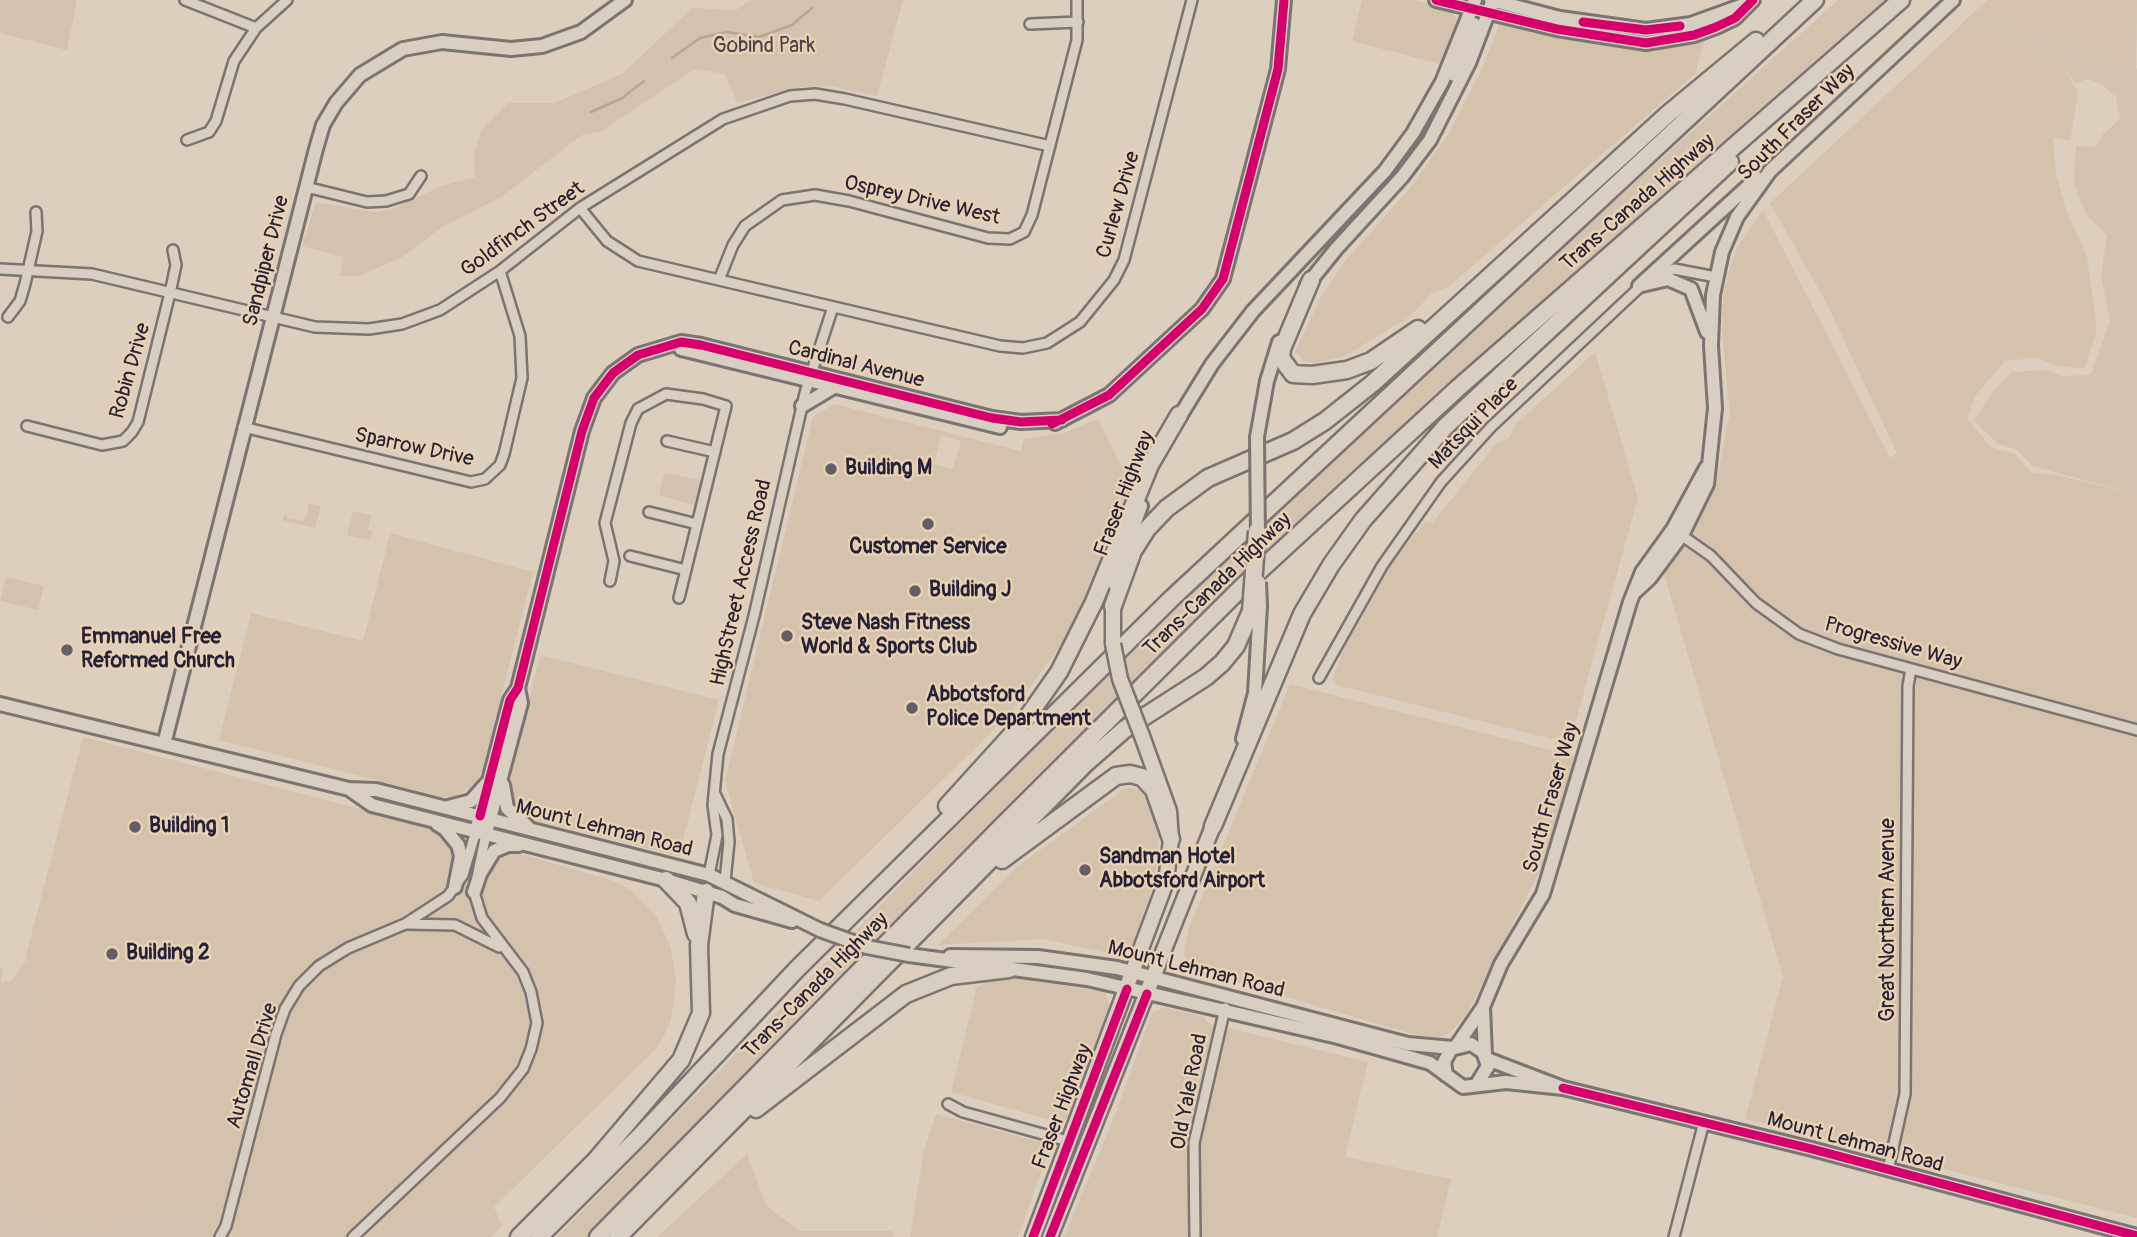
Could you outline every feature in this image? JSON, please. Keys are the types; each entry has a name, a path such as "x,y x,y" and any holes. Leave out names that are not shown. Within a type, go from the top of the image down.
{"highway":[{"path":"1113,606 1133,551 1147,529 1167,508 1208,478 1310,433 1373,383 1668,113 1807,0"},
{"name":"Trans-Canada Highway","path":"539,1237 639,1137 797,969 1171,599 1815,0"},
{"name":"Trans-Canada Highway","path":"598,1237 1000,828 1242,587 1458,388 1901,0"},
{"path":"1213,825 1302,614 1331,565 1363,520 1446,426 1712,181 1808,82"},
{"path":"1311,280 1281,358 1288,370 1301,375 1339,372 1371,361 1413,333 1497,267"},
{"path":"797,969 1017,729 1059,672 1094,602 1150,465 1179,415"},
{"path":"618,1237 1109,742 1222,663 1236,646 1255,608 1258,531"},
{"path":"951,900 1116,776 1130,774 1142,777 1154,790 1171,839"},
{"path":"519,1237 595,1161 681,1060 701,1013 699,945 688,903 666,880"},
{"path":"699,945 714,894"},
{"path":"707,1147 906,994 951,976 1009,969"}],"main road":[{"name":"Sandpiper Drive","path":"164,744 243,427 323,124 348,88 375,64 402,49 442,42 511,49 542,46 581,32 625,0"},
{"name":"Cardinal Avenue","path":"812,377 832,388 989,426 1043,428 1109,395 1202,309 1223,279 1278,69 1284,0"},
{"path":"1436,0 1483,4 1627,29 1680,34 1735,18 1752,1"},
{"name":"South Fraser Way","path":"1455,1047 1483,1007 1501,964 1537,908 1549,882 1618,633 1636,591 1650,578 1707,484 1706,468 1715,408 1711,359 1716,277 1727,240 1744,207 1770,171 1953,0"},
{"path":"1258,531 1257,437 1273,358 1292,312 1311,280 1410,167 1430,140 1453,97 1483,4"},
{"name":"Fraser Highway","path":"1033,1237 1166,882 1171,839 1169,810 1116,662 1113,606 1120,562 1179,415 1212,364 1253,311 1385,172 1413,133 1483,4"},
{"path":"1639,286 1805,136"},
{"path":"1639,286 1668,279 1691,289 1704,320 1711,359"},
{"name":"Cardinal Avenue","path":"481,832 498,772 510,700 518,688 582,431 594,398 613,373 638,355 660,348 681,349 992,418 1021,422 1062,420"},
{"path":"802,407 832,388"},
{"name":"Fraser Highway","path":"1050,1237 1147,994 1179,904 1213,825 1255,693 1255,608"},
{"name":"Mount Lehman Road","path":"0,704 349,789 376,790 709,875 799,922"},
{"path":"445,808 471,801 498,772"},
{"path":"498,772 507,808 520,822 535,831"},
{"name":"Mount Lehman Road","path":"349,789 372,805 666,880 714,894 735,905 799,922 866,947 1072,976 1420,1059 1437,1066 1446,1075"},
{"path":"427,819 446,829 458,845 461,856 455,887"},
{"path":"474,892 484,865 494,851 508,845 531,845"},
{"path":"709,875 714,894"},
{"path":"714,894 725,881"},
{"name":"Mount Lehman Road","path":"925,957 1038,957 1133,973 1408,1044 1455,1047"},
{"name":"South Fraser Way","path":"1483,1007 1486,1057"},
{"path":"1471,1044 1486,1057 1486,1073 1477,1084 1463,1087 1446,1075 1444,1062 1455,1047 1471,1044"},
{"name":"Mount Lehman Road","path":"1486,1057 1563,1088"},
{"name":"Mount Lehman Road","path":"1477,1084 1506,1082 1563,1088 1704,1122 2137,1236"}],"street":[{"path":"185,0 256,28"},
{"path":"187,140 209,132 216,121 234,61 256,28 287,0"},
{"name":"Osprey Drive West","path":"719,280 733,245 745,226 782,200 815,195 849,201 988,238 1010,239 1024,232 1032,215 1077,40 1077,0"},
{"name":"Curlew Drive","path":"580,208 607,241 638,261 1000,346 1023,348 1047,343 1080,322 1114,280 1124,260 1192,0"},
{"path":"1030,24 1078,22"},
{"name":"Goldfinch Street","path":"0,269 92,274 272,318 347,331 402,324 440,310 500,271 580,208 723,119 790,96 815,94 845,99 1050,146"},
{"path":"306,187 367,202 386,201 409,194 421,176"},
{"path":"8,317 20,301 29,271 37,231 36,212"},
{"name":"Robin Drive","path":"27,426 102,445 123,441 132,432 138,422 170,293 176,265 173,250"},
{"name":"Matsqui Place","path":"1319,678 1382,566 1441,482 1491,427 1639,286 1662,272 1674,269 1716,277"},
{"name":"Sparrow Drive","path":"243,427 471,482 485,479 500,465 522,378 520,336 500,271"},
{"path":"812,377 833,307"},
{"name":"HighStreet Access Road","path":"709,875 717,835 714,793 718,754 802,407 812,377"},
{"path":"610,581 614,561 605,523 631,423 638,409 666,394 681,394 726,406 679,598"},
{"path":"667,441 715,452"},
{"path":"649,512 697,524"},
{"name":"Progressive Way","path":"1678,532 1712,556 1756,603 1782,625 1838,649 2137,730"},
{"path":"630,556 686,569"},
{"name":"Great Northern Avenue","path":"1888,1170 1905,1094 1908,686 1911,668"},
{"name":"HighStreet Access Road","path":"714,793 727,819 729,842 725,881"},
{"path":"474,892 481,832"},
{"name":"Automall Drive","path":"220,1237 226,1226 285,1009 299,986 319,966 348,948 437,906 463,875 481,832"},
{"name":"Automall Drive","path":"354,1237 500,1098 523,1069 537,1023 531,992 523,972 482,918 474,892"},
{"name":"Automall Drive","path":"405,923 455,925 503,948"},
{"name":"Old Yale Road","path":"1195,1237 1194,1143 1228,998"},
{"path":"948,1104 963,1112 1068,1141"},
{"path":"1674,1237 1704,1122"}],"shaded area":[{"path":"1362,0 1414,0 1451,9 1458,21 1440,64 1352,41"},
{"path":"1988,0 2137,0 2136,70 2070,41 2009,24 1963,22"},
{"path":"1500,22 1630,48 1672,47 1705,38 1695,74 1448,287 1432,293 1408,318 1345,356 1315,363 1303,361 1295,351 1321,297 1345,261 1411,187 1450,131 1482,69"},
{"path":"1959,27 2021,43 2063,67 2078,92 2070,141 2053,137 2056,173 2065,207 2087,257 2097,329 2085,368 2060,367 2036,358 2005,361 1975,396 1967,419 1991,447 2015,454 2031,472 2062,476 2137,495 2137,1218 1745,1119 1783,977 1664,574 1696,528 1717,478 1730,412 1722,333 1723,296 1738,246 1763,210 1890,458 1897,453 1827,304 1770,203"},
{"path":"1595,352 1638,498 1573,731 1552,739 1337,685 1332,679 1343,651 1394,559 1426,521 1432,523 1496,444 1509,438 1515,425"},
{"path":"834,404 1021,451 1024,439 1064,433 1098,419 1132,487 1071,631 1011,713 819,901 754,883 725,781 813,417","holes":["941,436 961,441 953,469 934,464"]},
{"path":"390,533 533,572 482,771 474,786 454,796 442,797 219,740 251,613 363,641"},
{"path":"540,655 719,700 679,856 538,821 524,814 513,803 509,794 511,772"},
{"path":"1290,684 1574,756 1547,857 1466,1015 1450,1033 1433,1040 1194,970 1184,954 1188,930"},
{"path":"83,737 415,823 617,882 630,890 657,917 671,948 676,982 671,1020 664,1036 655,1050 494,1207 460,1203 380,1232 377,1237 106,1237 107,1230 15,1206 0,1178 0,1152 39,1002 26,955"},
{"name":"Sandman Hotel Abbotsford Airport","path":"1134,788 1141,791 1152,809 1158,836 1158,857 1151,892 1131,948 1125,953 1116,955 1043,939 938,945 1018,866 1124,789"},
{"path":"1000,976 1105,992 1111,1009 1065,1120 1057,1122 951,1092 977,987"},
{"path":"1164,1007 1204,1017 1208,1023 1368,1062 1345,1157 1451,1179 1437,1237 1064,1237 1115,1115 1152,1013"},
{"path":"936,1114 1051,1145 1018,1237 910,1237 924,1150"}],"green space":[{"path":"0,0 77,0 67,50 0,33"},
{"name":"Gobind Park","path":"752,0 903,0 877,96 830,86 799,87 737,103 725,74 695,69 600,132 582,135 501,197 442,227 401,258 358,276 340,276 344,257 302,246 316,202 376,212 393,209 441,186 475,177 474,153 482,129 508,103 554,103 622,74 692,8 736,10"},
{"path":"1838,0 1885,0 1662,194 1243,577 1048,765 799,1016 587,1237 557,1237 1094,687 1457,343"},
{"path":"1963,22 2009,24 2070,41 2135,70 2137,68 2137,495 2033,466 2016,449 1998,444 1974,420 1995,389 2012,372 2048,370 2061,376 2091,375 2110,320 2101,275 2107,235 2087,216 2074,184 2076,146 2096,147 2103,134 2120,119 2116,97 2103,85 2089,79 2075,83 2063,67 2021,43 1959,27"},
{"path":"1090,422 1123,491 1097,558 1085,569 1070,603 1064,604 1076,565 1069,549 1089,470 1021,451 1024,439 1064,433"},
{"path":"664,473 703,480 697,506 659,495"},
{"path":"308,503 321,506 315,528 282,520 287,512 287,518 303,521 308,514"},
{"path":"353,511 371,515 368,529 373,531 370,540 347,535"},
{"path":"6,577 44,586 38,610 0,601"},
{"path":"856,669 874,673 862,694 850,691"},
{"path":"27,959 39,1001 0,1152 0,967 3,969 1,982 11,981"},
{"path":"747,1154 767,1207 801,1231 892,1231 893,1237 657,1237"},
{"path":"0,1178 15,1206 107,1230 112,1213 220,1205 206,1237 0,1237"},
{"path":"460,1203 494,1207 502,1226 491,1237 377,1237 389,1221 400,1214"}],"waterway":[{"path":"672,58 700,38 726,32 759,37 792,25 812,8"},
{"path":"591,112 622,98 644,81"}],"cycle path":[{"path":"1052,424 1109,395 1202,309 1223,279 1278,69 1284,0"},
{"path":"1436,0 1557,29 1646,43 1694,35 1716,27 1735,18 1753,0"},
{"path":"1583,22 1646,30 1680,26"},
{"path":"480,816 510,700 518,688 582,431 594,398 613,373 638,355 681,342 701,345 992,418 1021,422 1062,420"},
{"path":"1033,1237 1127,989"},
{"path":"1050,1237 1147,994"},
{"path":"1563,1088 1812,1149 2137,1236"}],"place":[{"name":"Building M","path":"831,469"},
{"name":"Customer Service","path":"928,524"},
{"name":"Building J","path":"915,591"},
{"name":"Steve Nash Fitness World & Sports Club","path":"787,636"},
{"name":"Emmanuel Free Reformed Church","path":"67,650"},
{"name":"Abbotsford Police Department","path":"912,708"},
{"name":"Building 1","path":"135,827"},
{"name":"Sandman Hotel Abbotsford Airport","path":"1085,870"},
{"name":"Building 2","path":"112,954"}]}
